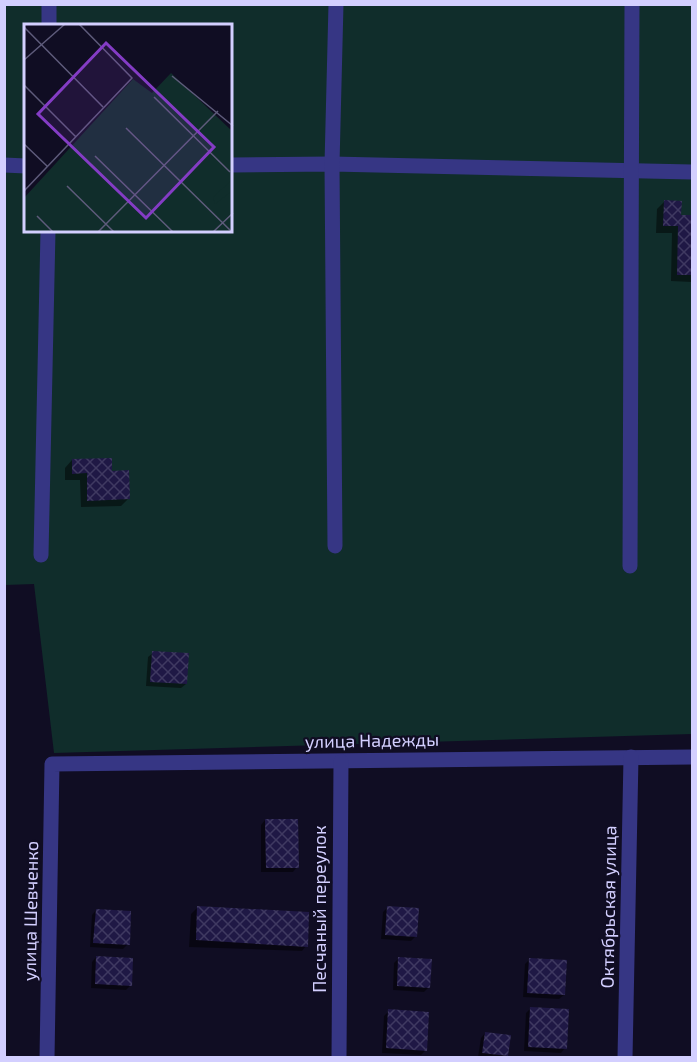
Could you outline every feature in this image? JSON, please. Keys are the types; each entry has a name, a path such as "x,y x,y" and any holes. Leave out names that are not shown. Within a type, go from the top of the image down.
{"street":[{"path":"49,4 49,24"},
{"path":"335,546 332,164 336,4"},
{"path":"630,566 632,4"},
{"path":"232,165 332,164 693,172"},
{"path":"4,165 24,166"},
{"path":"41,555 48,232"},
{"name":"Октябрьская улица","path":"625,1058 632,757"},
{"name":"улица Надежды","path":"52,764 693,757"},
{"name":"Песчаный переулок","path":"339,1058 341,762"},
{"name":"улица Шевченко","path":"47,1058 52,764"}],"green space":[{"path":"4,5 692,5 692,734 54,753 34,584 5,585"}],"building":[{"path":"664,200 682,201 681,215 692,215 692,275 677,275 678,226 663,226"},
{"path":"112,458 112,471 129,470 130,499 87,501 87,473 72,474 72,459"},
{"path":"152,651 189,653 187,684 150,682"},
{"path":"265,819 298,819 299,868 266,868"},
{"path":"197,906 309,912 308,947 196,940"},
{"path":"387,906 419,908 417,937 385,935"},
{"path":"96,909 131,911 130,945 93,943"},
{"path":"96,956 133,958 132,986 95,984"},
{"path":"398,957 432,959 430,988 397,986"},
{"path":"529,958 567,960 565,995 527,993"},
{"path":"530,1007 569,1009 567,1049 528,1047"},
{"path":"388,1009 429,1012 427,1051 386,1048"},
{"path":"485,1032 511,1035 508,1056 482,1053"}]}
